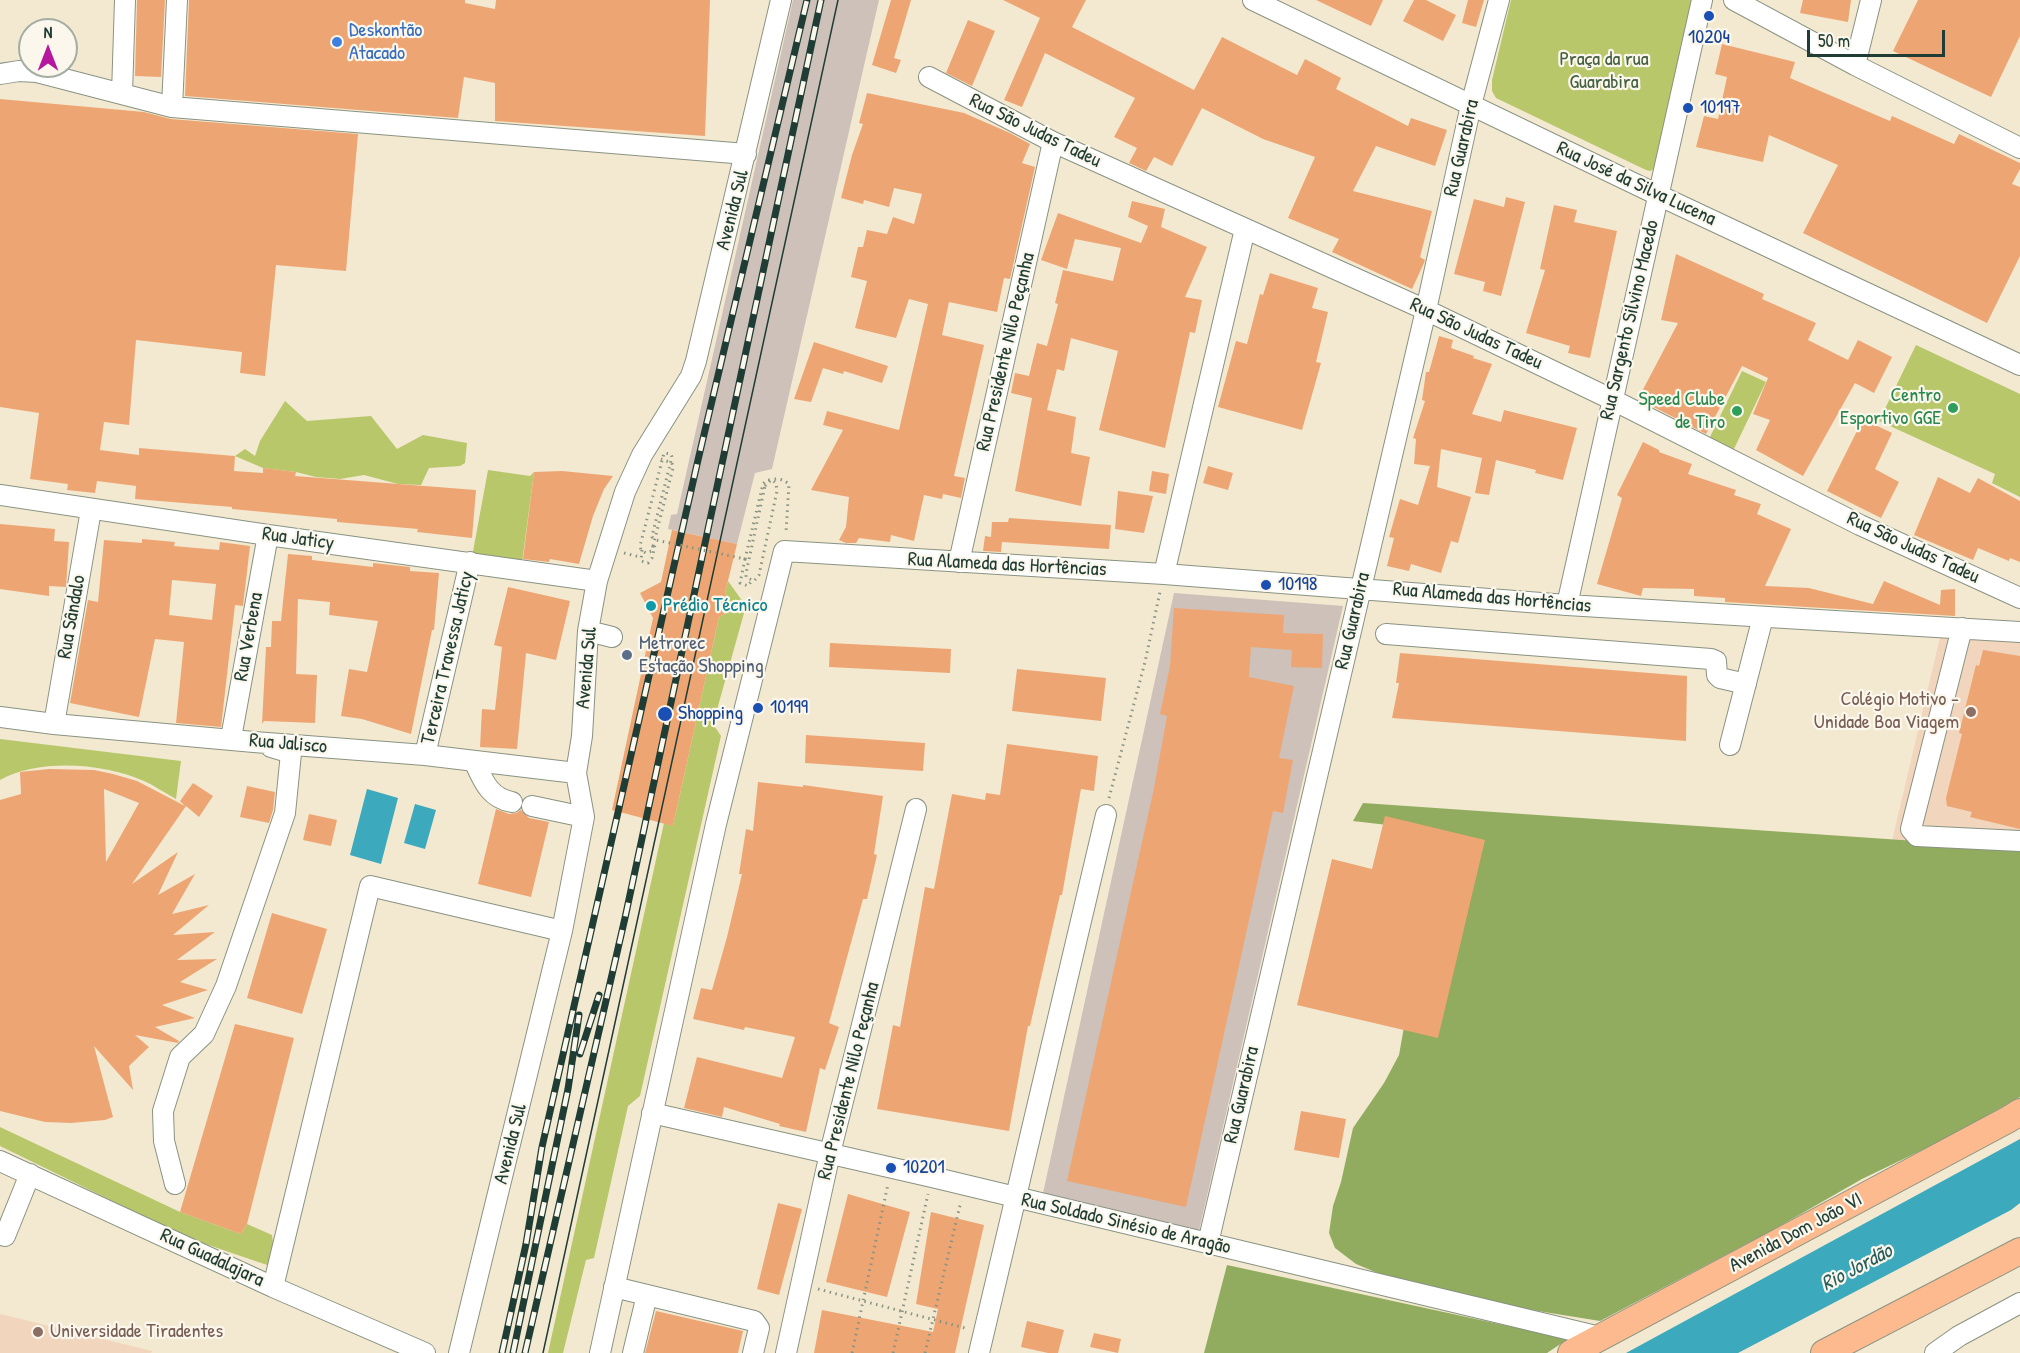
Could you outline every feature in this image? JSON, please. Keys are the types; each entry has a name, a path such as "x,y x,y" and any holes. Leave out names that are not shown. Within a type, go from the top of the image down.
{"main road":[{"name":"Avenida Dom João VI","path":"1571,1353 2020,1112"},
{"path":"1824,1353 2020,1251"}],"street":[{"path":"122,94 125,0"},
{"path":"172,107 177,0"},
{"name":"Avenida Sul","path":"459,1353 562,931 584,817 576,774 582,736 588,631 597,581 626,492 642,455 691,376 696,361 781,0"},
{"name":"Rua José da Silva Lucena","path":"1253,0 1658,195 2020,365"},
{"name":"Rua Guarabira","path":"1208,1243 1426,310 1471,105 1498,0"},
{"name":"Rua Sargento Silvino Macedo","path":"1566,605 1702,0"},
{"path":"1734,0 1855,65 2019,144"},
{"path":"1855,65 1871,0"},
{"path":"0,74 28,70 172,107 746,154"},
{"name":"Rua São Judas Tadeu","path":"929,77 1053,142 1426,310 1611,399 1860,525 2020,598"},
{"name":"Rua Presidente Nilo Peçanha","path":"959,562 1053,142"},
{"path":"1164,574 1245,229"},
{"name":"Rua Jaticy","path":"0,495 91,510 597,581"},
{"name":"Rua Sândalo","path":"54,724 91,510"},
{"name":"Rua Verbena","path":"231,738 268,535"},
{"path":"600,1353 716,824 784,551"},
{"name":"Rua Alameda das Hortências","path":"784,551 1164,574 1566,605 2020,632"},
{"name":"Terceira Travessa Jaticy","path":"425,755 470,562"},
{"path":"1730,746 1763,616"},
{"path":"1962,628 1911,829 1917,836 2020,841"},
{"path":"588,631 612,638"},
{"path":"1386,634 1712,659 1716,661 1720,678 1746,684"},
{"name":"Rua Jalisco","path":"0,717 254,742 425,755 576,774"},
{"path":"175,1184 164,1141 163,1112 166,1101 180,1057 204,1034 226,986 285,813 291,753 254,742"},
{"path":"474,761 489,790 501,800 512,802"},
{"path":"532,806 584,817"},
{"name":"Rua Presidente Nilo Peçanha","path":"786,1353 830,1154 916,809"},
{"path":"979,1353 1106,814"},
{"path":"273,1287 370,886 562,931"},
{"name":"Rua Soldado Sinésio de Aragão","path":"652,1113 932,1177 1600,1337"},
{"name":"Rua Guadalajara","path":"0,1161 273,1287 425,1353"},
{"path":"5,1236 30,1174"},
{"path":"614,1287 754,1321 759,1328 753,1353"},
{"path":"633,1353 647,1295"},
{"path":"1935,1353 1959,1336 2020,1304"},
{"path":"1950,1353 2020,1312"}],"path":[{"path":"656,540 649,562 645,564 641,561 640,546 662,456 667,453 672,457 652,537 656,540 745,559"},
{"path":"642,455 670,461 673,465 653,546 649,552 642,550"},
{"path":"752,580 746,577 746,573 765,486 770,480 776,478 789,484 784,551"},
{"path":"767,480 772,480 776,483 777,491 759,575 757,579 752,580 748,586 740,583 762,484 767,480"},
{"path":"1106,814 1145,662 1164,574"},
{"path":"852,1353 891,1168"},
{"path":"893,1353 932,1177"},
{"path":"925,1353 964,1185"},
{"path":"802,1284 984,1333"}],"shaded area":[{"path":"793,0 879,0 772,469 755,473 737,544 668,529 671,515 677,514"},
{"path":"1174,593 1343,606 1198,1235 1043,1193"},
{"name":"Colégio Motivo - Unidade Boa Viagem","path":"1941,633 2020,640 2020,853 1891,845"},
{"name":"Universidade Tiradentes","path":"0,1314 152,1351 151,1353 0,1353"}],"green space":[{"name":"Praça da rua Guarabira","path":"1511,0 1694,0 1655,169 1646,170 1496,98 1492,91 1492,80"},
{"name":"Centro Esportivo GGE","path":"1916,345 2020,394 2020,497 1992,483 1995,474 1879,421"},
{"name":"Speed Clube de Tiro","path":"1742,371 1766,382 1733,451 1709,439"},
{"path":"285,401 307,421 371,416 397,449 423,435 467,443 465,463 460,466 429,468 421,485 398,484 364,475 340,479 316,477 263,468 235,456 245,449 255,456 260,441"},
{"path":"488,470 530,476 534,472 522,563 472,557"},
{"path":"728,581 746,606 713,724 721,736 640,1096 628,1106 594,1258 586,1260 563,1353 548,1353 664,823 673,826 719,617 733,609 725,593"},
{"path":"0,739 181,761 176,799 128,775 91,767 33,768 0,780"},
{"path":"1363,803 2020,848 2020,1097 1947,1138 1862,1179 1771,1231 1600,1321 1476,1301 1380,1274 1356,1264 1335,1248 1329,1233 1333,1206 1353,1128 1384,1083 1399,1055 1439,831 1353,821"},
{"path":"0,1127 180,1212 241,1234 247,1224 272,1235 275,1259 267,1265 188,1238 0,1146"},
{"path":"1227,1265 1568,1339 1547,1353 1204,1353"}],"water":[{"path":"367,789 398,798 381,864 350,855"},
{"path":"415,804 436,810 425,849 404,843"},
{"name":"Rio Jordão","path":"2020,1139 2020,1203 2011,1210 1738,1353 1626,1353"}],"building":[{"path":"137,0 165,0 161,77 135,76"},
{"path":"189,0 465,0 465,3 495,9 496,0 710,0 705,136 495,121 495,83 464,77 458,118 185,96"},
{"path":"891,0 911,0 894,58 901,60 896,73 872,65"},
{"path":"1003,0 1086,0 1072,27 1194,90 1222,37 1297,75 1305,59 1341,78 1336,89 1408,126 1411,118 1447,130 1435,166 1376,146 1353,191 1432,211 1420,257 1425,260 1412,289 1332,252 1339,239 1288,218 1315,157 1263,139 1202,108 1172,166 1154,157 1146,171 1129,163 1137,148 1114,137 1135,98 1045,53 1022,107 1004,100 1040,18"},
{"path":"1316,0 1383,0 1371,26"},
{"path":"1414,0 1426,0 1456,15 1443,41 1403,21"},
{"path":"1468,0 1484,0 1476,27 1462,23"},
{"path":"1803,0 1851,0 1848,22 1800,13"},
{"path":"1918,0 2020,0 2020,36 1991,97 1893,51"},
{"path":"968,20 995,31 972,86 946,73"},
{"path":"1722,44 1795,62 1790,78 1890,121 1892,116 1954,144 1959,134 2020,163 2020,169 2012,184 2020,187 2020,256 1987,323 1803,233 1838,165 1769,135 1763,162 1696,147 1704,116 1718,119 1727,77 1715,74"},
{"path":"867,93 964,113 1010,133 1030,144 1022,163 1035,167 1010,279 1004,278 997,312 949,302 942,335 984,345 954,476 965,478 961,498 943,494 942,499 924,495 914,541 891,535 890,542 859,538 856,543 846,543 839,540 846,527 849,497 811,490 843,430 823,425 827,411 899,430 928,304 909,299 896,338 855,328 867,281 851,277 858,247 863,247 867,230 887,234 893,217 914,224 922,194 894,188 889,207 864,200 863,204 841,198 863,124 859,123"},
{"path":"0,99 144,112 171,119 358,134 346,271 276,265 265,376 240,373 242,352 136,340 129,425 104,422 100,450 139,455 139,448 235,456 234,471 263,473 263,468 296,472 295,476 476,490 472,538 417,532 418,529 337,522 337,519 135,499 136,486 97,481 95,493 67,490 68,484 30,479 39,413 0,407"},
{"path":"1506,197 1525,202 1501,296 1483,291 1485,282 1454,274 1474,199 1504,207"},
{"path":"1132,201 1165,209 1161,227 1207,247 1185,297 1202,300 1195,333 1190,332 1165,448 1099,430 1118,351 1071,338 1064,371 1057,369 1047,410 1076,417 1071,453 1090,457 1081,506 1015,491 1032,398 1011,393 1015,373 1029,376 1037,343 1047,346 1058,304 1055,303 1063,270 1113,281 1121,248 1075,239 1067,269 1041,260 1058,213 1141,243 1148,226 1128,217"},
{"path":"1554,205 1577,210 1574,222 1617,231 1590,358 1568,353 1570,346 1526,333 1545,270 1540,269"},
{"path":"1676,254 1764,294 1762,299 1816,323 1808,340 1848,360 1858,340 1892,357 1874,393 1855,383 1803,476 1756,450 1770,420 1753,414 1768,378 1742,366 1706,434 1638,399 1678,323 1661,320"},
{"path":"1270,273 1318,288 1312,308 1328,312 1316,362 1321,363 1302,430 1218,407 1236,341 1247,344 1260,294 1263,295"},
{"path":"1439,336 1453,340 1451,348 1492,364 1472,414 1501,422 1504,410 1577,428 1563,480 1535,473 1536,470 1496,460 1489,495 1475,493 1482,458 1441,449 1437,487 1471,497 1458,543 1451,541 1441,573 1411,564 1409,571 1387,566 1394,538 1389,537 1400,499 1418,505 1430,466 1414,464 1416,439 1413,438 1425,401 1422,400 1426,372 1429,372"},
{"path":"814,342 888,366 882,383 844,371 843,374 823,368 811,402 794,399"},
{"path":"1863,419 1892,433 1875,469 1899,482 1881,518 1827,491"},
{"path":"1643,442 1659,452 1692,464 1688,474 1736,490 1734,495 1761,504 1757,514 1791,529 1765,586 1809,588 1873,604 1884,581 1940,605 1941,590 1955,589 1955,616 1725,602 1725,598 1694,596 1694,589 1643,588 1641,596 1597,584 1622,498 1617,495"},
{"path":"1208,466 1233,473 1228,490 1203,483"},
{"path":"562,471 613,476 604,489 593,516 579,564 550,559 549,562 523,559 534,472"},
{"path":"1152,471 1169,474 1166,494 1149,491"},
{"path":"1938,477 1970,493 1978,478 2020,501 2020,562 2010,558 2009,561 1978,548 1973,560 1914,535"},
{"path":"1118,491 1153,496 1144,533 1115,529"},
{"path":"1009,518 1111,525 1109,549 1002,542 1001,552 983,551 985,536 991,537 992,522 1008,522"},
{"path":"0,524 55,529 54,541 69,542 66,587 49,586 49,596 0,589"},
{"name":"Shopping","path":"672,530 737,544 725,593 733,609 719,617 673,826 612,810 653,618 640,593 661,582"},
{"path":"142,539 175,542 174,546 219,550 220,542 250,546 243,606 235,605 221,727 176,723 184,642 155,639 139,717 70,703 88,600 98,602 104,540 142,543","holes":["172,580 216,584 212,620 169,615"]},
{"path":"288,554 312,556 312,560 373,567 373,563 410,567 410,571 439,573 434,630 432,630 411,734 362,719 341,716 349,669 367,672 378,621 329,615 330,602 298,599 296,674 317,675 315,723 264,721 262,724 266,647 271,647 272,621 281,621"},
{"path":"508,587 570,601 556,660 526,653 517,749 480,747 482,709 495,710 502,647 494,645"},
{"path":"1174,608 1284,615 1283,633 1323,634 1322,668 1291,667 1292,650 1251,647 1249,677 1294,686 1279,758 1293,760 1283,813 1273,811 1186,1207 1067,1181 1154,788 1167,716 1160,714 1170,666"},
{"path":"830,643 951,649 950,673 829,667"},
{"path":"1983,650 2020,656 2020,829 1970,817 1972,812 1947,806 1946,798 1962,734 1959,733 1976,665 1979,666"},
{"path":"1400,653 1687,676 1686,741 1392,718 1399,683 1396,683"},
{"path":"1017,669 1106,678 1101,721 1012,711"},
{"path":"806,735 925,743 923,771 805,763"},
{"path":"1007,744 1098,756 1094,791 1081,789 1062,895 1060,895 1030,1026 1028,1026 1009,1131 877,1109 893,1025 900,1027 925,887 934,889 952,794 985,800 986,793 1000,795"},
{"path":"49,769 94,770 137,781 185,806 180,801 193,783 213,796 199,817 186,806 132,884 178,852 158,895 195,874 172,914 209,905 173,935 215,932 177,960 217,959 180,982 208,990 162,1005 195,1018 155,1027 179,1041 178,1043 135,1035 149,1047 129,1066 133,1090 94,1046 113,1117 105,1120 71,1123 45,1122 0,1111 0,800 21,794 20,772","holes":["104,789 139,803 106,862"]},
{"path":"758,782 803,787 803,785 883,796 874,854 877,855 867,899 863,899 829,1023 839,1027 825,1070 820,1068 806,1132 779,1126 780,1124 724,1107 722,1117 684,1108 697,1057 782,1078 795,1037 745,1027 744,1030 693,1019 701,988 712,990 727,937 742,874 739,874 746,829 753,831"},
{"path":"247,786 275,792 269,823 240,817"},
{"path":"496,809 509,814 521,810 529,818 549,822 531,897 478,884"},
{"path":"309,814 337,820 331,846 303,840"},
{"path":"1385,816 1485,840 1438,1038 1297,1005 1332,859 1372,869"},
{"path":"272,913 327,929 302,1014 247,998"},
{"path":"235,1024 294,1038 247,1224 241,1234 180,1212"},
{"path":"1301,1111 1346,1119 1339,1158 1294,1150"},
{"path":"848,1194 910,1212 887,1297 826,1282"},
{"path":"778,1203 802,1209 779,1295 757,1289"},
{"path":"931,1212 984,1225 955,1353 814,1353 822,1310 933,1332 938,1309 916,1304"},
{"path":"656,1311 743,1331 738,1353 645,1353"},
{"path":"1027,1321 1064,1330 1058,1353 1021,1347"},
{"path":"1094,1333 1121,1339 1118,1353 1090,1347"}],"tram line":[{"path":"543,1353 838,0"}],"railway":[{"path":"502,1353 526,1244 542,1147 698,460 807,0"},
{"path":"525,1353 625,918 821,0"},
{"path":"580,1054 599,995"},
{"path":"513,1353 568,1089 579,1015"}],"place":[{"name":"10204","path":"1709,16"},
{"name":"Deskontão Atacado","path":"337,42"},
{"name":"10197","path":"1688,108"},
{"name":"Centro Esportivo GGE","path":"1953,408"},
{"name":"Speed Clube de Tiro","path":"1737,411"},
{"name":"10198","path":"1266,585"},
{"name":"Prédio Técnico","path":"651,606"},
{"name":"Metrorec Estação Shopping","path":"627,655"},
{"name":"10199","path":"758,708"},
{"name":"Colégio Motivo - Unidade Boa Viagem","path":"1971,712"},
{"name":"Shopping","path":"665,714"},
{"name":"10201","path":"891,1168"},
{"name":"Universidade Tiradentes","path":"38,1332"}]}
